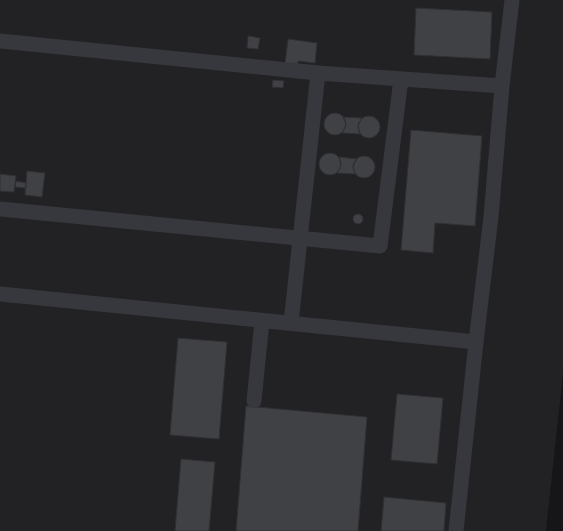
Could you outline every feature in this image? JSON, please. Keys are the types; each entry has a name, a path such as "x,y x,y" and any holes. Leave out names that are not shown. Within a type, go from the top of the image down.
{"lane":[{"path":"456,531 476,342 492,216 502,86 512,0"},
{"path":"0,41 318,73 502,86"},
{"path":"291,323 318,73"},
{"path":"0,209 300,240 380,246 400,79"},
{"path":"0,294 476,342"},
{"path":"254,401 262,321"}],"shaded area":[{"path":"0,0 563,0 563,373 546,531 0,531"}],"building":[{"path":"416,8 492,12 490,59 414,55"},
{"path":"248,36 260,38 258,49 247,48"},
{"path":"288,39 317,43 315,63 298,61 297,66 285,64"},
{"path":"273,80 284,81 283,88 272,87"},
{"path":"335,113 343,116 346,124 343,132 335,135 327,132 324,124 327,116"},
{"path":"369,116 377,119 380,127 377,135 369,138 361,135 358,127 361,119"},
{"path":"343,117 362,118 358,126 360,134 342,133 346,125"},
{"path":"411,130 482,136 475,226 435,223 433,253 401,250"},
{"path":"330,153 338,156 341,164 338,172 330,175 322,172 319,164 322,156"},
{"path":"364,156 372,159 375,167 372,175 364,178 356,175 353,167 356,159"},
{"path":"339,157 357,159 353,166 355,174 337,173 341,166"},
{"path":"27,171 45,173 42,197 25,195"},
{"path":"0,174 16,176 14,192 0,191"},
{"path":"16,181 26,183 26,188 15,187"},
{"path":"356,214 360,214 362,215 362,223 356,224 353,221 353,217"},
{"path":"178,338 227,342 219,439 170,435"},
{"path":"397,394 443,398 437,464 391,460"},
{"path":"246,406 367,417 358,531 236,531"},
{"path":"181,459 215,462 209,531 175,531"},
{"path":"384,497 446,503 444,531 381,531"}]}
